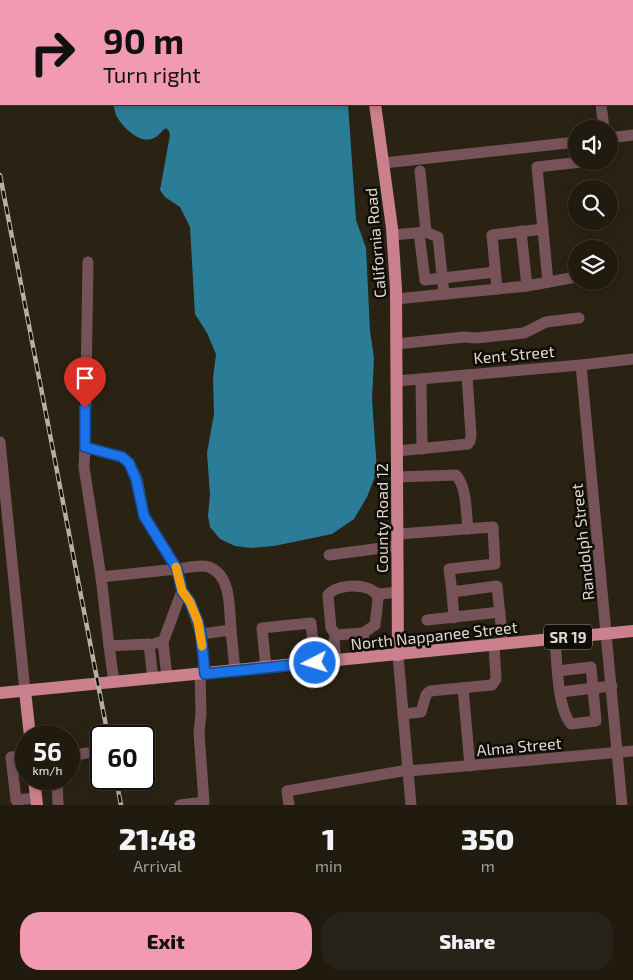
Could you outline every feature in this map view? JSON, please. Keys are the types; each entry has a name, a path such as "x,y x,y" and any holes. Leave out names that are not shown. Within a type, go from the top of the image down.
{"main road":[{"name":"California Road","path":"375,105 392,235 396,299 397,381"},
{"name":"County Road 12","path":"397,381 398,655"},
{"name":"North Nappanee Street","path":"0,694 633,631"},
{"path":"25,691 29,725"}],"street":[{"path":"601,105 603,120"},
{"path":"618,137 633,136"},
{"path":"384,163 568,143"},
{"path":"548,282 537,167 568,163"},
{"path":"420,171 425,280 495,272"},
{"path":"497,289 492,235 543,229"},
{"path":"521,231 526,286"},
{"path":"392,235 423,232 438,237 444,294"},
{"path":"88,262 84,467 101,577 114,682"},
{"path":"396,299 526,286 568,278"},
{"path":"396,344 524,333 546,322 579,318"},
{"name":"Kent Street","path":"397,381 581,365 633,358"},
{"name":"Randolph Street","path":"581,365 622,805"},
{"path":"397,451 468,444 470,441 467,375"},
{"path":"420,379 422,449"},
{"path":"0,442 25,691"},
{"path":"85,447 122,457 129,463 136,479 144,516 177,569 182,591 190,602 201,634 202,674 199,733 204,802 180,805"},
{"path":"397,477 456,475 460,481 463,493 468,529"},
{"path":"329,555 397,540 492,527 495,564 449,569 454,618"},
{"path":"101,577 207,566 220,574 225,583 235,671"},
{"path":"358,586 371,589 376,593 378,599 375,625 363,633 336,635 331,628 328,596 332,591 336,588 358,586"},
{"path":"403,714 421,712 426,694 430,691 492,685 496,679 500,612 497,586 452,592"},
{"path":"167,677 163,642 182,591"},
{"path":"376,593 398,592"},
{"path":"427,620 500,612"},
{"path":"266,668 262,628 311,623 315,663"},
{"path":"201,634 231,630"},
{"path":"363,633 365,658"},
{"path":"336,635 334,640 336,661"},
{"path":"555,639 558,671 561,692 562,709 566,719 571,724 596,721 590,667 558,671"},
{"path":"109,646 163,642"},
{"path":"149,644 152,679"},
{"path":"398,655 411,805"},
{"path":"561,692 612,686"},
{"path":"463,688 470,766"},
{"name":"Alma Street","path":"289,805 287,791 408,771 633,751"},
{"path":"80,754 86,753"},
{"path":"15,757 11,757 16,800 37,801"},
{"path":"57,790 58,805"}],"water":[{"path":"113,105 348,105 356,220 366,248 370,331 374,358 372,399 377,471 367,497 354,519 332,534 274,546 251,548 235,546 220,539 210,527 208,516 210,495 207,453 214,414 213,378 216,354 207,333 195,314 190,227 180,207 165,197 160,190 170,135 166,128 149,140 137,137 127,129 116,115"}],"railway":[{"path":"0,175 106,725"},
{"path":"118,790 121,805"}],"slow traffic":[{"path":"176,567 182,591 190,602 198,622 202,646"}],"route":[{"path":"85,408 85,447 122,457 129,463 136,479 144,516 177,569 182,591 190,602 198,622 205,674 315,663"}]}
